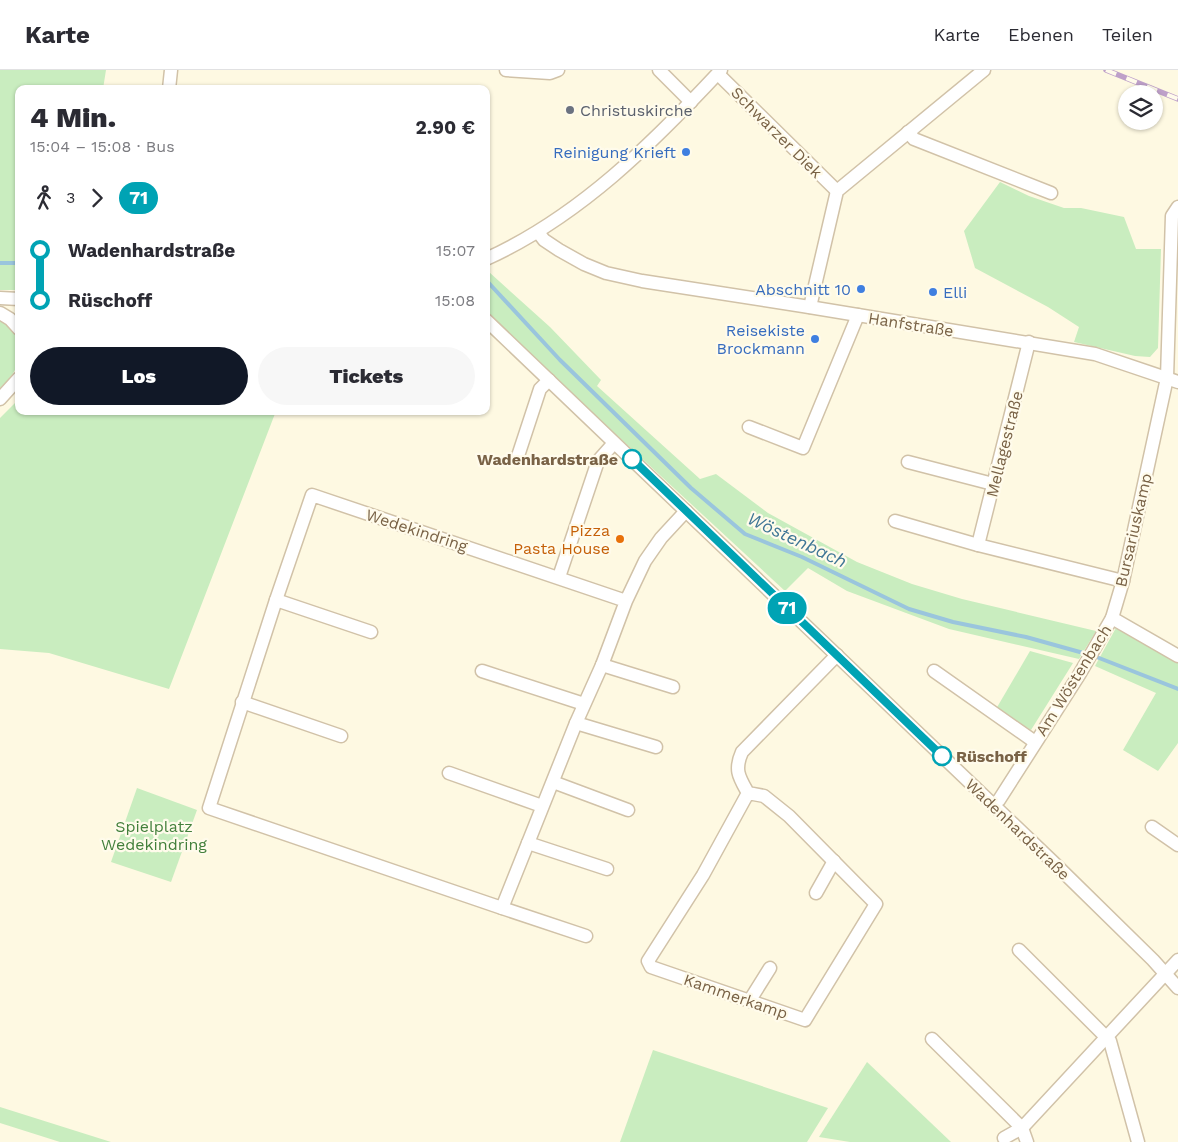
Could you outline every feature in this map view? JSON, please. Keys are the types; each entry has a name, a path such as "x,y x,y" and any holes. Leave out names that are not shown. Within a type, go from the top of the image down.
{"street":[{"path":"169,85 170,70"},
{"path":"506,70 550,73 558,70"},
{"path":"659,70 691,102"},
{"name":"Schwarzer Diek","path":"810,307 837,191 984,70"},
{"path":"490,255 538,232 601,186 629,162 720,72"},
{"name":"Schwarzer Diek","path":"720,72 837,191"},
{"path":"908,132 914,139 1051,193"},
{"path":"1172,380 1175,250 1172,216 1178,207"},
{"name":"Hanfstraße","path":"538,232 544,240 559,250 584,264 606,273 642,281 1095,354 1172,380"},
{"path":"0,298 15,299"},
{"path":"0,313 15,325"},
{"path":"749,428 803,448 858,315"},
{"name":"Wadenhardstraße","path":"490,329 549,380 994,805 1166,973 1178,988"},
{"name":"Mellagestraße","path":"978,545 1029,342"},
{"path":"518,456 540,389 549,380"},
{"name":"Bursariuskamp","path":"1112,618 1123,581 1172,380"},
{"path":"0,399 15,382"},
{"path":"559,577 598,462 614,443"},
{"path":"908,462 993,484"},
{"name":"Wedekindring","path":"586,936 208,808 312,495 626,601"},
{"path":"502,908 542,806 644,561 686,510"},
{"path":"895,520 978,545 1123,581"},
{"path":"276,600 371,632"},
{"path":"1112,618 1178,656"},
{"name":"Am Wöstenbach","path":"994,805 1079,675 1112,618"},
{"path":"748,793 737,770 742,752 837,655"},
{"path":"602,665 673,687"},
{"path":"482,670 584,704"},
{"name":"Am Wöstenbach","path":"934,671 1035,742"},
{"path":"242,702 341,736"},
{"path":"576,723 656,747"},
{"path":"449,773 542,806"},
{"path":"553,782 628,810"},
{"name":"Kammerkamp","path":"748,793 764,796 789,816 834,861 876,904 804,1020 651,967 648,961 704,875 748,793"},
{"path":"1152,827 1178,845"},
{"path":"528,842 606,869"},
{"path":"816,893 834,861"},
{"path":"1019,950 1110,1042 1138,1142"},
{"path":"1004,1138 1022,1128 1178,960"},
{"path":"750,1000 770,968"},
{"path":"932,1038 1022,1128 1027,1142"}],"green space":[{"path":"0,70 106,70 104,85 15,85 15,290 0,290"},
{"path":"1000,182 1029,196 1064,208 1081,208 1124,217 1136,249 1161,249 1158,348 1150,357 1135,356 1074,342 1079,327 1048,307 975,268 964,231"},
{"path":"490,273 550,327 601,380 597,386 700,479 716,474 768,513 857,562 912,584 962,599 1096,631 1079,659 949,629 847,591 808,568 785,591 490,318"},
{"path":"0,319 15,334 15,370 0,388"},
{"path":"15,403 15,415 274,415 169,689 49,653 0,649 0,418"},
{"path":"1117,626 1178,662 1178,743 1158,771 1123,750 1156,693 1095,666"},
{"path":"1030,651 1073,663 1031,730 996,709"},
{"name":"Spielplatz Wedekindring","path":"137,788 197,810 171,882 111,862"},
{"path":"653,1050 828,1108 807,1142 620,1142"},
{"path":"867,1062 951,1142 850,1142 819,1137"},
{"path":"0,1107 111,1142 60,1142 0,1123"}],"waterway":[{"name":"Wöstenbach","path":"0,263 15,263"},
{"name":"Wöstenbach","path":"490,284 560,360 691,488 745,534 802,557 909,609 953,622 1026,637 1087,654"},
{"name":"Wöstenbach","path":"1094,656 1178,689"}],"railway":[{"path":"1106,70 1178,99"}],"bus line":[{"name":"71","path":"632,459 942,756"}],"place":[{"name":"Christuskirche","path":"570,110"},
{"name":"Reinigung Krieft","path":"686,152"},
{"name":"Abschnitt 10","path":"861,289"},
{"name":"Elli","path":"933,292"},
{"name":"Reisekiste Brockmann","path":"815,339"},
{"name":"Wadenhardstraße","path":"632,459"},
{"name":"Pizza Pasta House","path":"620,539"},
{"name":"Rüschoff","path":"942,756"}]}
